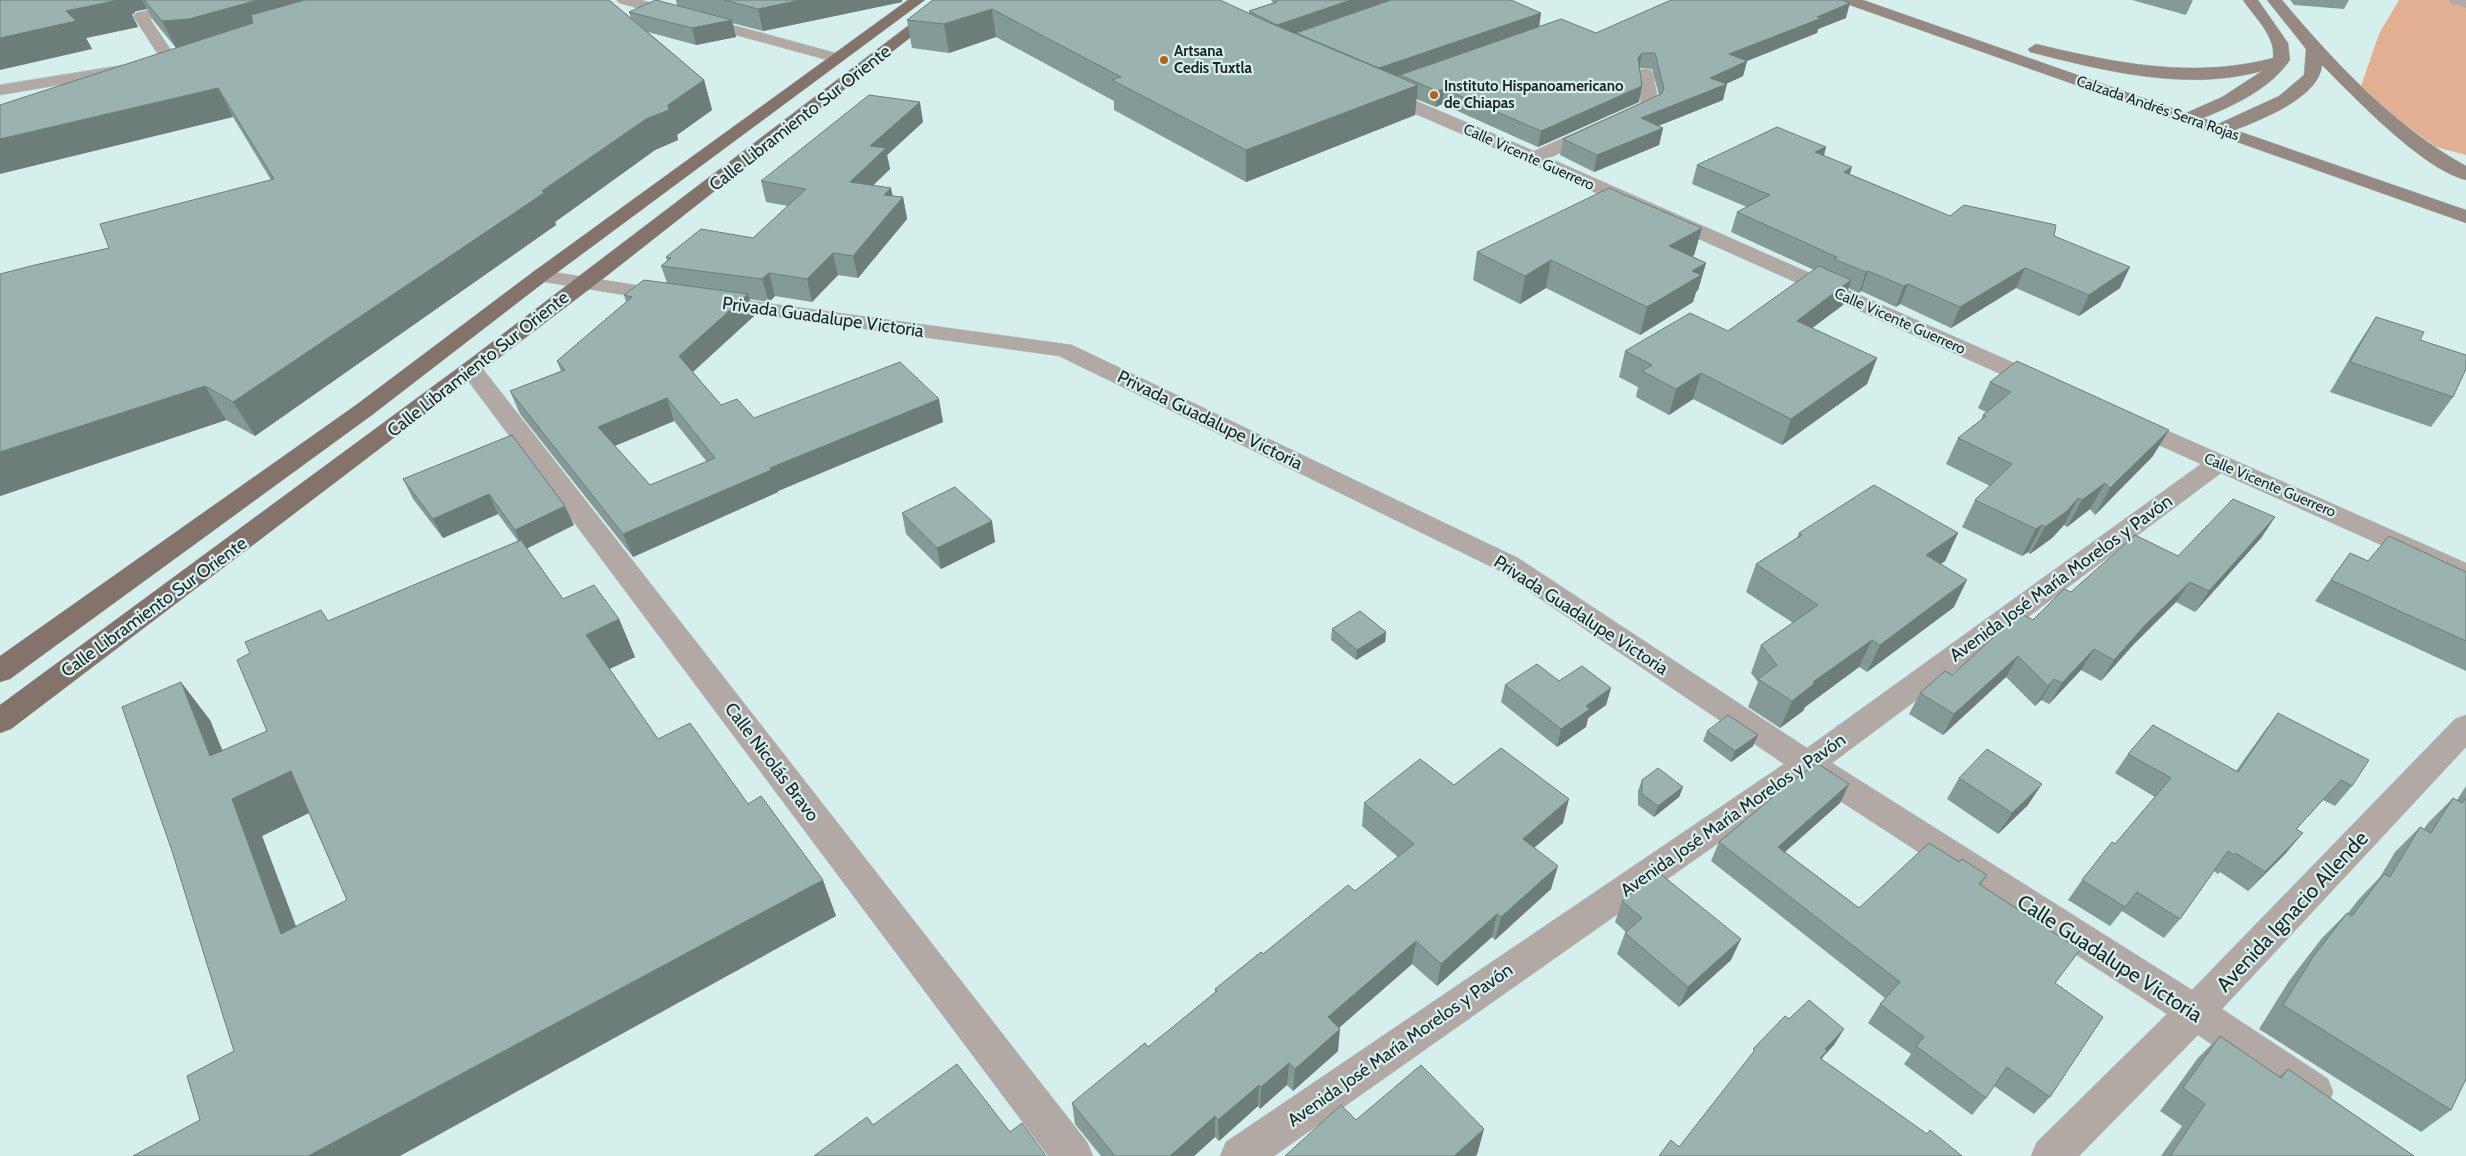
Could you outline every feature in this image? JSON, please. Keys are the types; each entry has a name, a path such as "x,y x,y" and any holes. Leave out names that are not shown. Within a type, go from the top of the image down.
{"main road":[{"name":"Calle Libramiento Sur Oriente","path":"0,671 364,410 540,276 836,58 918,0"},
{"name":"Calle Libramiento Sur Oriente","path":"0,721 367,450 582,284 742,164 951,0"},
{"name":"Calzada Andrés Serra Rojas","path":"1849,0 2466,217"},
{"name":"Calzada Andrés Serra Rojas","path":"1892,0 2036,48 2208,111 2466,201"},
{"path":"2188,118 2208,111 2272,73 2282,60 2282,47 2250,0"},
{"path":"2274,0 2314,48 2386,118 2450,166 2466,174"},
{"path":"2036,48 2104,65 2165,74 2209,74 2263,66 2282,60"},
{"path":"2220,129 2242,123 2298,91 2312,76 2314,48"}],"street":[{"path":"130,0 171,62"},
{"path":"141,16 216,0"},
{"path":"624,0 836,58"},
{"path":"2456,0 2466,3"},
{"path":"0,90 149,66 190,57"},
{"path":"1534,158 1650,105 1645,74"},
{"name":"Calle Vicente Guerrero","path":"1380,87 1534,158 2054,390"},
{"name":"Privada Guadalupe Victoria","path":"540,276 582,284 1064,350 1508,564 1808,764"},
{"name":"Calle Nicolás Bravo","path":"471,369 1073,1156"},
{"name":"Calle Vicente Guerrero","path":"2109,414 2359,524 2466,574"},
{"name":"Avenida José María Morelos y Pavón","path":"1240,1156 1808,764 2218,463"},
{"name":"Avenida Ignacio Allende","path":"2051,1156 2195,1012 2466,727"},
{"name":"Calle Guadalupe Victoria","path":"1808,764 2195,1012 2343,1112"}],"shaded area":[{"path":"2399,0 2455,0 2466,3 2466,155 2436,147 2396,118 2361,86 2379,34"}],"building":[{"path":"0,0 118,0 66,11 76,21 0,38"},
{"path":"144,0 258,0 189,19 162,21"},
{"path":"305,0 609,0 704,80 668,105 669,110 646,119 542,191 544,193 233,402 205,386 0,452 0,274 109,248 100,224 274,179 218,88 0,139 0,105 253,23 251,15"},
{"path":"656,0 732,20 692,28 629,12"},
{"path":"724,0 801,0 758,9"},
{"path":"933,0 1220,0 1418,85 1246,150 1112,80 1121,77 992,9 944,24 907,20"},
{"path":"1277,0 1351,0 1277,25 1249,11 1277,2"},
{"path":"1391,0 1511,0 1541,13 1379,68 1296,33"},
{"path":"1671,0 1841,0 1850,3 1817,17 1822,18 1729,54 1747,61 1710,78 1727,84 1641,118 1663,128 1597,155 1563,139 1661,94 1664,89 1655,53 1642,53 1638,58 1642,86 1541,131 1444,89 1437,91 1400,75 1561,19 1596,33"},
{"path":"869,95 920,102 870,146 886,148 850,182 891,188 884,195 903,197 853,256 833,253 807,279 769,273 762,279 661,266 671,258 666,257 701,229 753,238 806,189 761,181"},
{"path":"1777,127 1826,147 1815,152 1852,167 1844,172 1950,216 1964,205 2056,225 2054,236 2130,267 2089,295 2025,268 1960,307 1908,284 1904,286 1868,271 1866,272 1834,259 1837,257 1737,212 1770,195 1697,165"},
{"path":"1609,188 1702,228 1669,246 1706,263 1692,271 1701,275 1647,307 1551,260 1525,276 1477,252"},
{"path":"1819,266 1851,280 1797,321 1877,358 1791,419 1701,373 1676,389 1642,371 1652,365 1625,351 1690,313 1728,331"},
{"path":"644,280 748,294 679,356 721,405 737,399 754,418 900,362 939,399 770,468 771,470 623,534 510,391 565,370 557,361 632,297 624,295","holes":["667,398 715,458 650,485 598,427"]},
{"path":"2376,317 2424,332 2420,340 2466,355 2466,369 2453,397 2350,362"},
{"path":"2017,361 2169,430 2110,488 2105,483 2082,500 2078,498 2067,511 2045,527 2042,525 2036,529 1975,500 2012,464 1958,438 1986,416 1983,415 2011,392 1990,382"},
{"path":"512,435 565,506 515,530 489,494 433,519 403,479"},
{"path":"1874,485 1958,533 1926,555 1967,580 1880,645 1872,640 1813,682 1815,683 1792,701 1758,679 1777,665 1761,645 1818,605 1756,564 1802,535 1799,533"},
{"path":"955,487 992,521 937,548 902,513"},
{"path":"2233,499 2275,517 2209,591 2190,582 2146,624 2114,660 2094,649 2062,683 2054,679 2048,686 2018,656 1954,714 1920,693 1945,671 1952,675 2020,613 2033,620 2064,589 2071,592 2135,535 2178,556"},
{"path":"2389,536 2466,572 2466,641 2331,580 2350,553 2368,561"},
{"path":"521,540 563,599 594,585 619,619 586,635 658,739 690,723 748,804 761,796 823,880 308,1156 133,1156 200,1120 187,1076 234,1051 172,851 122,707 181,682 210,756 267,731 237,660 250,653 245,642 321,610 328,621","holes":["291,771 347,900 281,934 232,799"]},
{"path":"1360,611 1386,632 1357,650 1332,629"},
{"path":"1537,664 1559,681 1582,666 1611,688 1586,706 1590,709 1561,729 1505,685"},
{"path":"2278,713 2369,760 2352,786 2341,780 2296,829 2303,833 2265,872 2236,853 2234,855 2228,851 2180,919 2137,892 2125,907 2082,880 2112,842 2115,844 2171,778 2128,754 2153,725 2238,772"},
{"path":"1728,715 1758,735 1735,751 1707,731"},
{"path":"1501,748 1569,799 1523,839 1558,866 1501,917 1497,914 1441,964 1416,941 1328,1017 1340,1029 1295,1069 1289,1063 1261,1087 1259,1085 1218,1120 1215,1116 1170,1156 1115,1156 1072,1103 1145,1043 1148,1047 1217,991 1215,989 1261,952 1263,954 1348,885 1355,891 1414,844 1364,803 1420,759 1454,785"},
{"path":"1987,749 2042,784 2012,813 1959,778"},
{"path":"1817,763 1849,784 1778,847 1859,908 1929,843 1959,862 1962,859 1987,875 1979,884 2080,950 2055,983 2103,1017 2050,1097 2007,1067 1986,1098 1916,1046 1924,1037 1880,1004 1900,982 1719,842 1792,781"},
{"path":"1658,768 1683,787 1658,806 1642,794 1642,780"},
{"path":"2453,798 2462,803 2466,798 2466,1079 2451,1110 2283,1005 2313,957 2347,913 2352,916 2384,874 2390,877 2420,827 2431,833"},
{"path":"1658,872 1741,939 1688,987 1625,933 1642,918 1622,901"},
{"path":"1809,1000 1844,1029 1825,1049 1827,1051 1820,1058 1927,1134 1930,1130 1962,1156 1659,1156 1671,1140 1679,1147 1755,1050 1753,1049 1785,1016 1789,1019"},
{"path":"2220,1036 2281,1078 2288,1069 2414,1156 2170,1156 2205,1104 2183,1088"},
{"path":"957,1064 1010,1132 1022,1123 1046,1156 814,1156 867,1117 873,1125"},
{"path":"1421,1065 1484,1129 1454,1156 1285,1156 1341,1105 1356,1120"}],"place":[{"name":"Artsana Cedis Tuxtla","path":"1164,60"},
{"name":"Instituto Hispanoamericano de Chiapas","path":"1434,95"}]}
